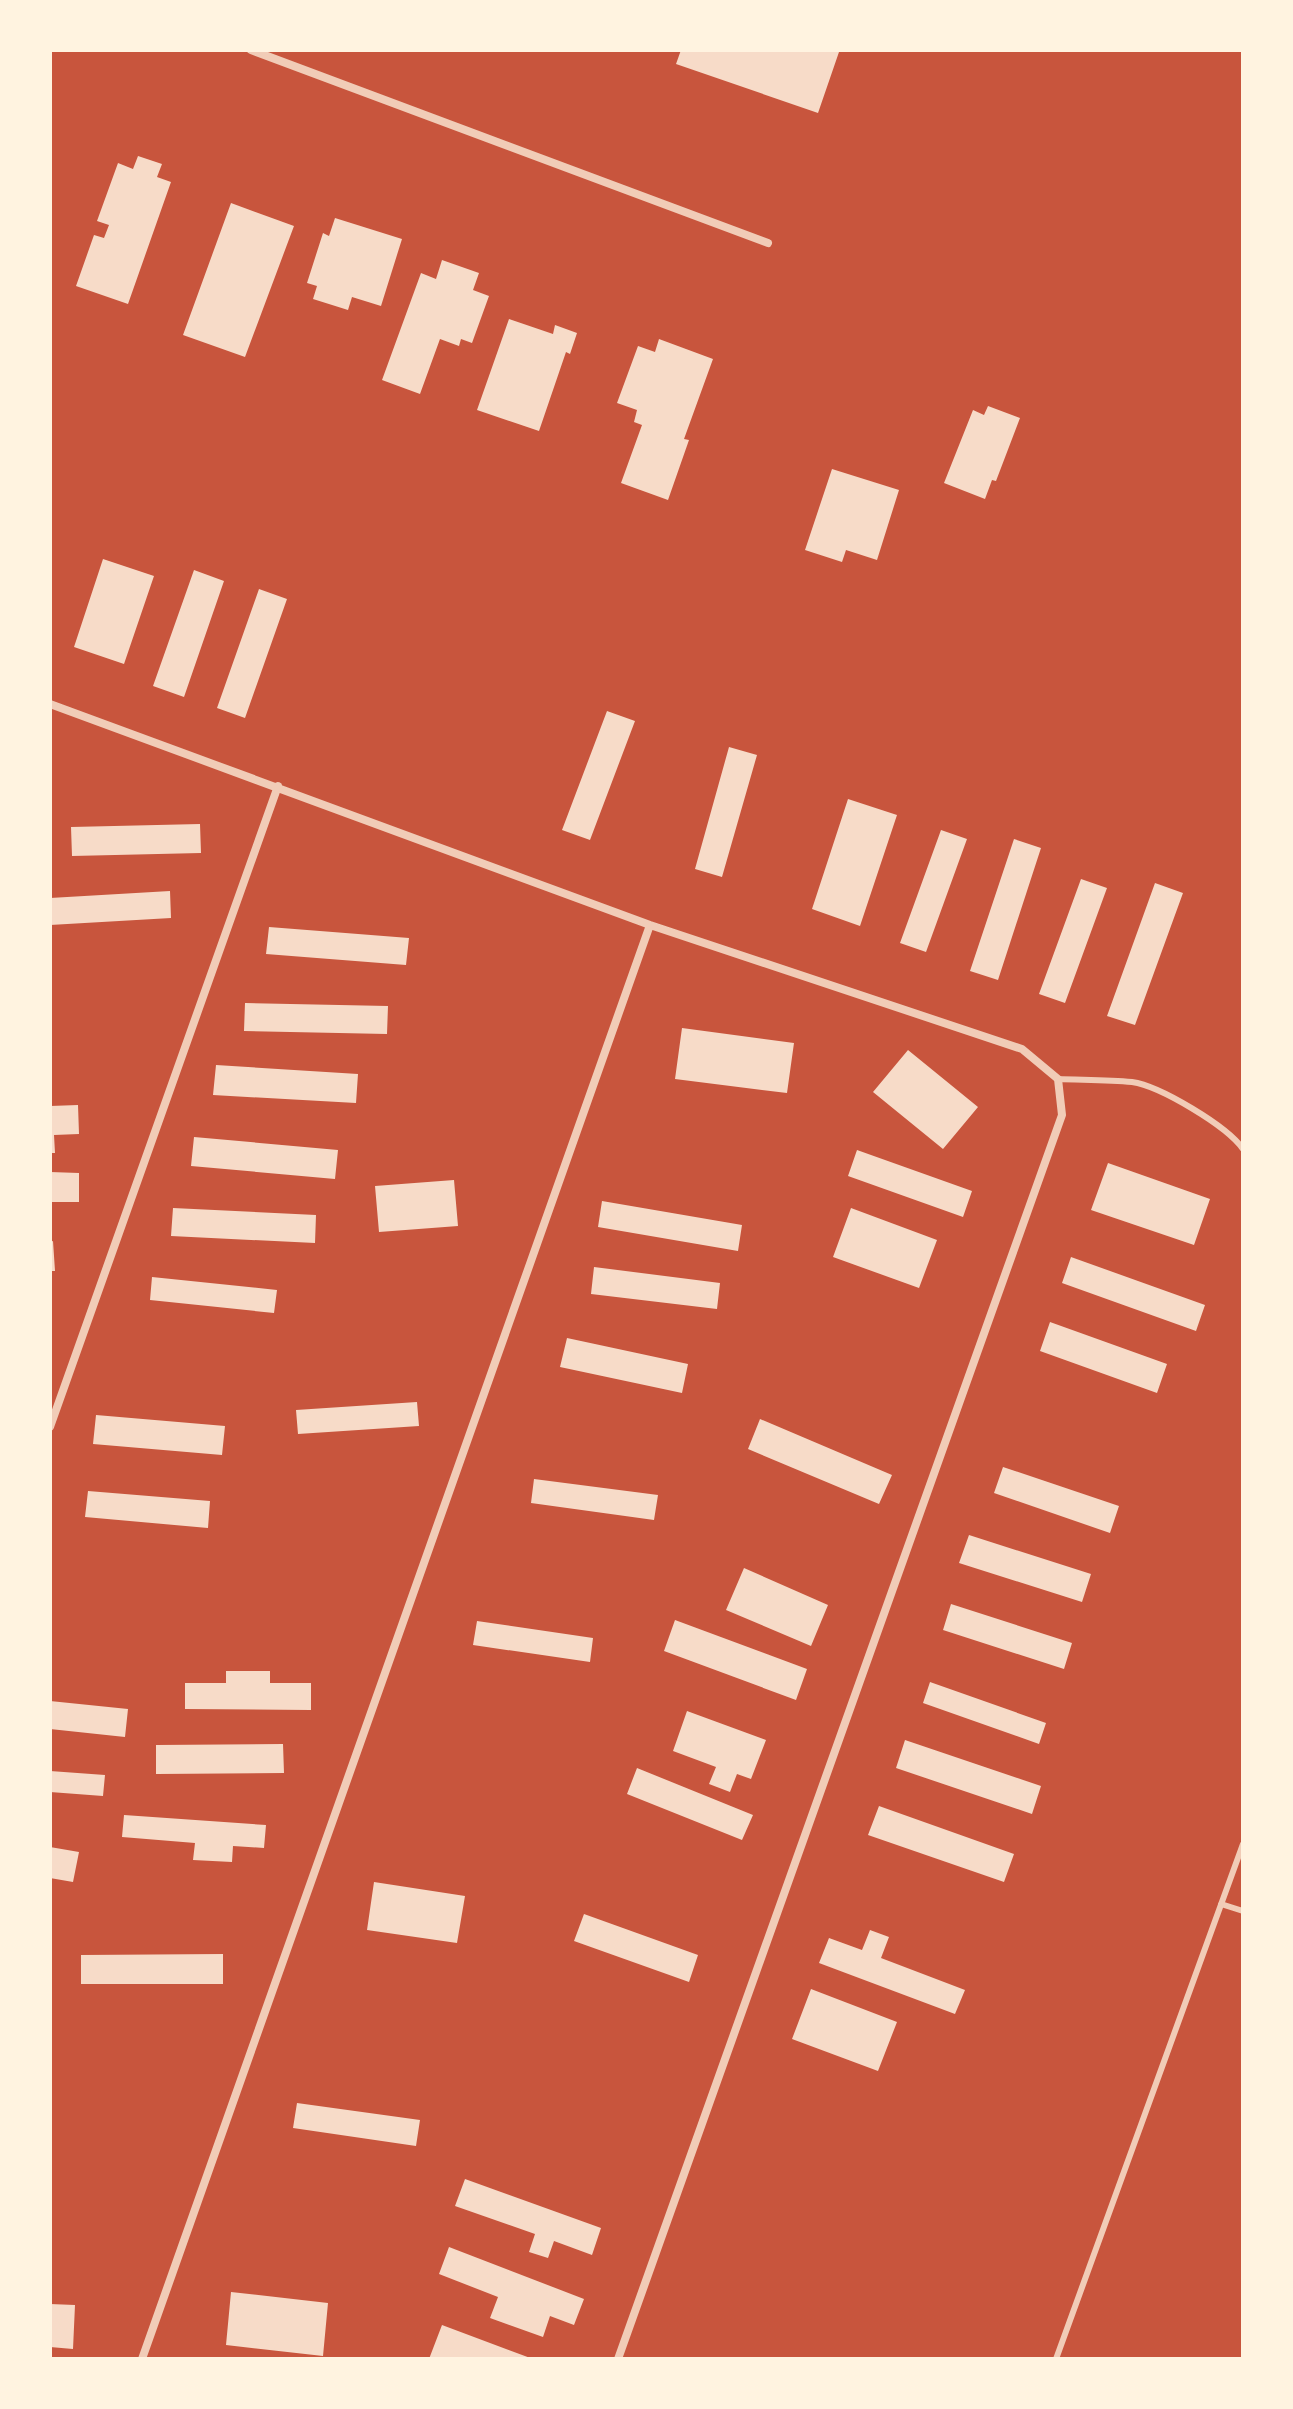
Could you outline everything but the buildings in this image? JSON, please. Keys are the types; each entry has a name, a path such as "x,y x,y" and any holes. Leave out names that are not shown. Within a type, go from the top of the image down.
{"street":[{"path":"251,50 768,243"},
{"path":"50,704 650,925 1022,1049 1058,1079 1062,1115 618,2359"},
{"path":"50,1427 278,786"},
{"path":"142,2359 650,925"}],"lane":[{"path":"1058,1079 1136,1083 1200,1111 1238,1141 1243,1149"},
{"path":"1056,2359 1243,1844"},
{"path":"1221,1904 1243,1911"}]}
